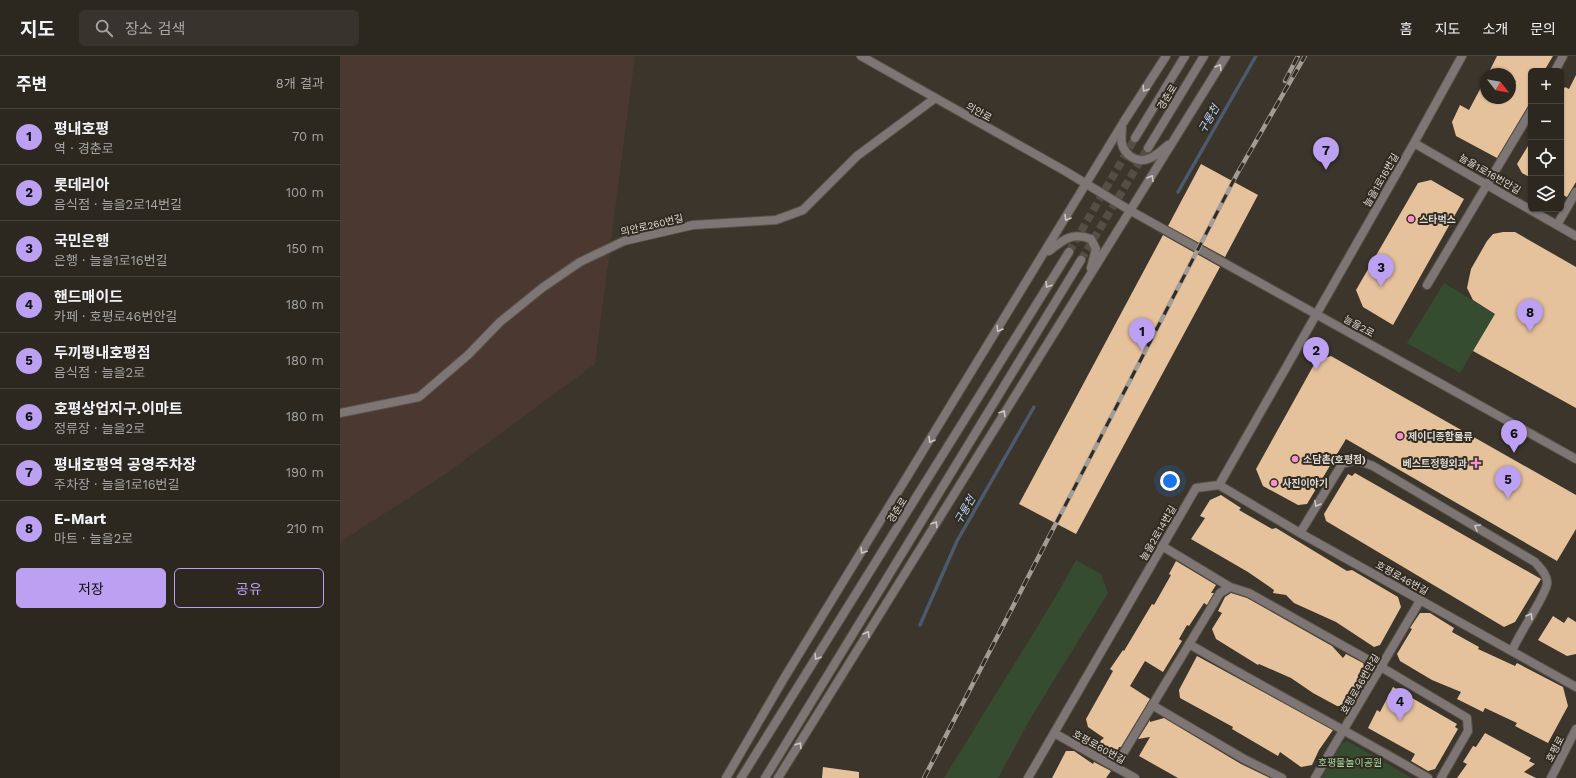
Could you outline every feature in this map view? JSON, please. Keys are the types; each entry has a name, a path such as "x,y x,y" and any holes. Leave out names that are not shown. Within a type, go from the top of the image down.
{"street":[{"name":"의안로","path":"861,56 1131,211"},
{"path":"726,778 787,674 1045,254 1123,123 1166,56"},
{"name":"경춘로","path":"1134,138 1185,56"},
{"name":"경춘로","path":"1148,148 1204,56"},
{"path":"778,778 1226,56"},
{"name":"늘을1로16번길","path":"1316,314 1462,56"},
{"path":"1557,68 1563,56"},
{"name":"의안로260번길","path":"340,413 419,397 468,355 500,322 542,288 580,262 624,241 693,225 776,220 803,210 857,156 934,99"},
{"path":"1427,285 1528,116"},
{"path":"1123,123 1120,142 1124,152 1136,160 1145,160 1158,154 1177,136"},
{"name":"늘을1로16번안길","path":"1414,143 1576,236"},
{"path":"1557,225 1576,192"},
{"name":"늘을2로","path":"1131,211 1576,459"},
{"path":"1045,254 1070,237 1080,235 1091,239 1096,249 1094,262 1088,279"},
{"name":"경춘로","path":"742,778 1068,252"},
{"path":"766,778 1081,260"},
{"path":"1219,485 1316,314"},
{"path":"1300,533 1342,464 1357,460 1373,466 1535,562 1545,574 1547,583 1540,599 1519,634 1512,651"},
{"name":"호평로46번길","path":"1219,485 1300,533 1421,599 1576,687"},
{"name":"늘을2로14번길","path":"1028,778 1196,488 1219,485"},
{"path":"1162,546 1230,587 1249,593 1381,667 1467,718 1468,731 1441,778"},
{"path":"1115,767 1220,593 1230,587"},
{"name":"호평로46번안길","path":"1315,778 1345,730 1421,599"},
{"path":"1189,644 1261,686 1345,730 1428,778"},
{"path":"1152,705 1244,759 1282,778"},
{"name":"호평로","path":"1551,778 1576,729"},
{"name":"호평로60번길","path":"1054,733 1135,778"}],"shaded area":[{"path":"340,56 635,56 595,364 444,475 340,542"}],"green space":[{"path":"1444,283 1495,314 1460,373 1407,343"},
{"path":"1076,560 1101,574 1108,593 1033,714 998,778 944,778 1055,598"},
{"name":"호평물놀이공원","path":"1347,741 1412,778 1321,778 1342,743"}],"building":[{"path":"1497,56 1553,56 1546,68 1528,68 1528,106 1497,158 1456,136 1452,122 1460,105 1469,110 1480,89 1480,104 1516,104 1516,68 1491,68"},
{"path":"1576,75 1576,182 1567,197 1564,196 1564,88 1565,87 1569,89"},
{"path":"1528,146 1528,176 1522,173 1517,164"},
{"path":"1201,164 1258,195 1225,257 1168,226"},
{"path":"1431,180 1464,199 1393,325 1363,307 1356,290 1418,183"},
{"path":"1515,232 1576,267 1576,408 1473,351 1495,314 1473,300 1467,288 1471,269 1487,241 1493,234"},
{"path":"1163,235 1220,267 1076,534 1019,504"},
{"path":"1331,356 1576,495 1576,529 1557,561 1346,439 1307,504 1298,505 1263,486 1256,469 1316,361"},
{"path":"1355,473 1541,579 1515,622 1504,627 1326,521 1324,514 1348,474 1352,476"},
{"path":"1221,495 1241,508 1239,510 1272,529 1276,528 1347,571 1352,570 1398,597 1401,607 1380,645 1374,647 1336,622 1294,603 1286,595 1273,593 1274,590 1248,572 1191,539 1205,518 1200,516 1210,500"},
{"path":"1176,561 1216,585 1211,593 1214,593 1207,605 1204,603 1189,626 1187,625 1179,639 1182,641 1163,672 1145,661 1130,686 1150,699 1117,752 1099,742 1104,738 1088,727 1086,719 1113,671 1110,669 1123,650 1124,651 1152,604 1154,605 1171,575 1169,574"},
{"path":"1231,593 1247,598 1332,646 1343,658 1346,654 1363,663 1365,669 1355,687 1357,688 1346,706 1337,706 1313,693 1291,678 1259,664 1258,665 1216,639 1212,629 1222,613 1218,611 1225,597"},
{"path":"1420,613 1430,613 1454,628 1452,632 1479,647 1478,649 1515,666 1517,663 1563,687 1568,706 1548,743 1515,726 1517,723 1485,708 1483,712 1457,699 1461,692 1432,680 1400,661 1397,654 1412,629 1410,628"},
{"path":"1553,616 1564,623 1568,617 1576,622 1576,654 1567,656 1538,640"},
{"path":"1197,656 1333,730 1319,750 1312,765 1301,767 1280,752 1278,756 1232,729 1233,727 1180,698 1179,690"},
{"path":"1393,687 1457,724 1455,727 1458,729 1435,769 1428,771 1411,761 1415,754 1368,728 1377,710 1380,712"},
{"path":"1164,718 1241,764 1270,778 1178,778 1139,756 1150,737 1138,739 1150,720 1150,722"},
{"path":"1485,733 1531,758 1529,761 1535,764 1524,772 1536,778 1457,778 1467,764 1463,762 1473,746 1476,747"},
{"path":"1066,751 1074,751 1093,764 1094,762 1111,771 1106,778 1052,778"},
{"path":"823,767 859,772 859,778 822,778"}],"waterway":[{"name":"구룡천","path":"1178,192 1256,56"},
{"name":"구룡천","path":"920,625 957,541 1034,407"}],"tunnel":[{"path":"1069,252 1135,138"},
{"path":"1081,260 1148,148"}],"railway":[{"path":"1285,81 1298,56"},
{"path":"924,778 1237,174 1305,56"}],"place":[{"name":"평내호평역 공영주차장","path":"1326,170"},
{"name":"스타벅스","path":"1411,219"},
{"name":"국민은행","path":"1381,287"},
{"name":"E-Mart","path":"1530,332"},
{"name":"평내호평","path":"1142,351"},
{"name":"롯데리아","path":"1316,370"},
{"name":"제이디종합물류","path":"1400,436"},
{"name":"호평상업지구.이마트","path":"1514,453"},
{"name":"소담촌(호평점)","path":"1295,459"},
{"name":"베스트정형외과","path":"1476,463"},
{"name":"사진이야기","path":"1274,483"},
{"name":"두끼평내호평점","path":"1508,499"},
{"name":"핸드매이드","path":"1400,721"}]}
